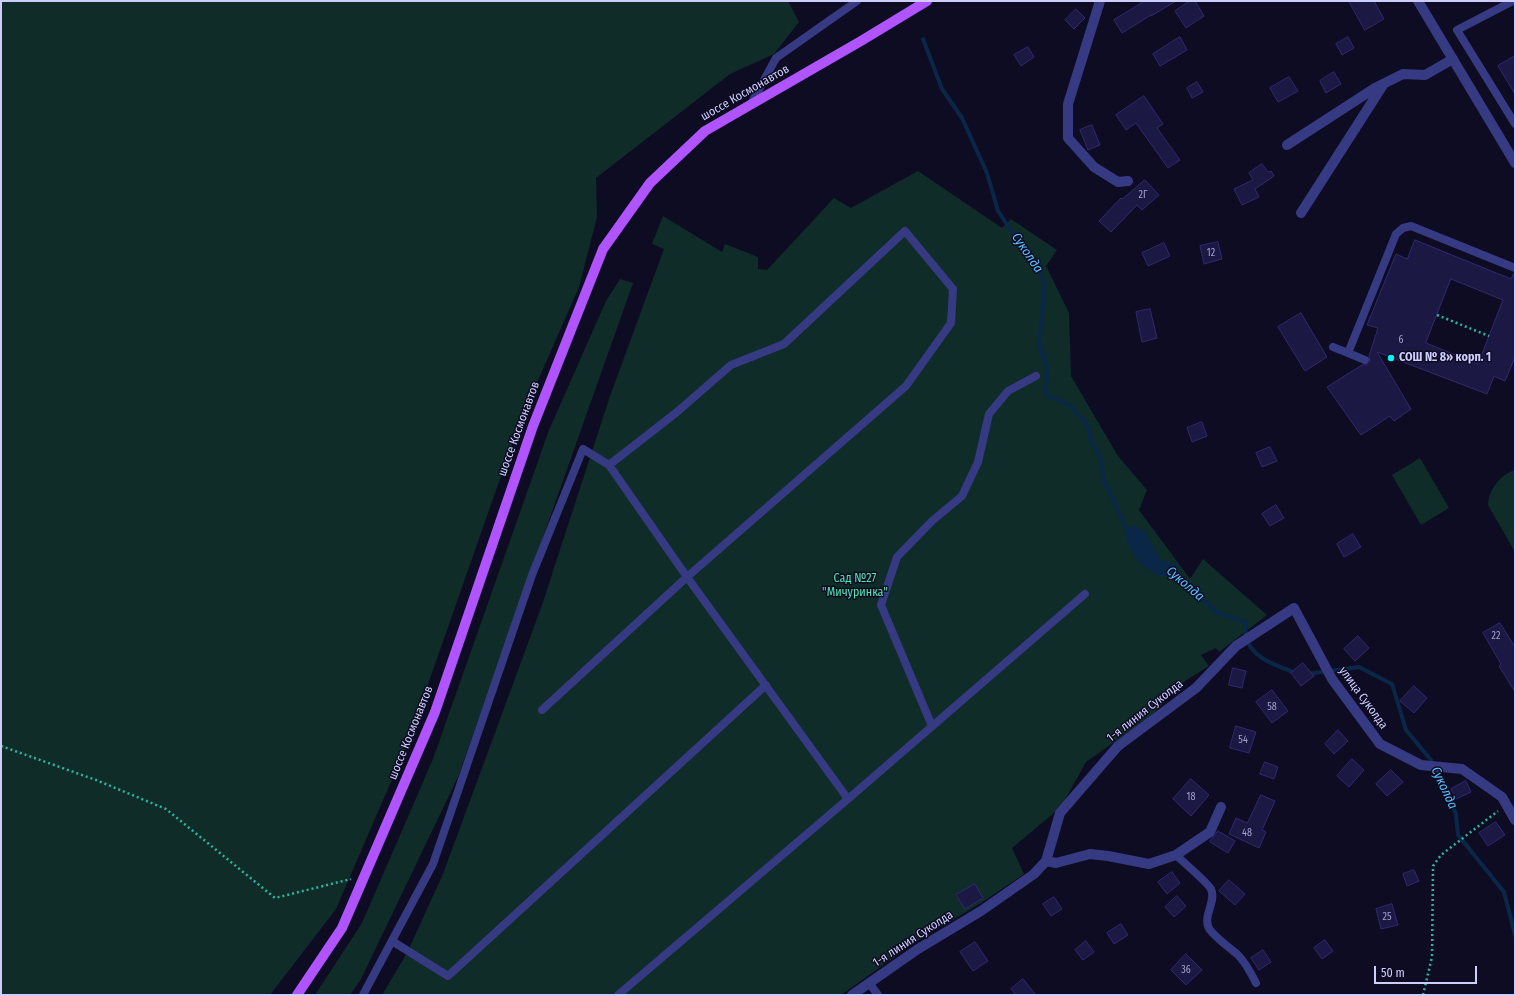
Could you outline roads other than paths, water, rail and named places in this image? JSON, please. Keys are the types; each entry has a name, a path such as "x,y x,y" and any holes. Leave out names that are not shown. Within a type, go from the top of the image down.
{"main road":[{"name":"шоссе Космонавтов","path":"297,995 342,928 435,712 533,426 603,249 650,183 704,131 861,41 926,1"}],"street":[{"path":"1100,1 1068,104 1068,138 1094,168 1118,182 1128,181"},
{"path":"1418,1 1515,164"},
{"path":"1287,146 1384,83 1403,74 1425,75 1452,59"},
{"path":"1300,213 1384,83"},
{"name":"улица Суколда","path":"1294,608 1332,679 1380,744 1421,765 1462,769 1502,798 1515,820"},
{"name":"1-я линия Суколда","path":"852,995 1034,874 1046,862 1060,813 1118,746 1196,688 1236,646 1294,608"},
{"path":"1046,862 1056,863 1090,854 1149,864 1176,855 1210,832 1221,807"}],"lane":[{"path":"751,104 776,58 857,1"},
{"path":"1513,1 1457,30 1515,124"},
{"path":"1348,353 1396,234 1402,228 1411,226 1515,268"},
{"path":"542,710 687,577 906,386 951,323 953,289 905,231 784,344 731,365 677,412 609,465"},
{"path":"1333,347 1365,360"},
{"path":"932,726 881,605 897,557 932,521 962,496 978,462 989,414 1008,391 1036,376"},
{"path":"363,995 433,864 532,575 583,449 609,465 687,577 848,798"},
{"path":"618,995 1085,594"},
{"path":"392,941 448,976 766,685"},
{"path":"1176,855 1210,889 1213,897 1208,913 1207,924 1210,930 1246,965 1256,983"},
{"path":"869,983 878,995"}],"water":[{"path":"1132,526 1144,530 1160,559 1176,564 1187,586 1171,576 1158,576 1139,563 1126,541 1126,528"}],"waterway":[{"name":"Суколда","path":"923,39 942,89 962,118 987,173 998,211 1045,281 1039,345 1047,366 1046,395 1070,405 1088,426 1091,442 1100,457 1104,480 1126,528 1129,531"},
{"name":"Суколда","path":"1184,583 1218,613 1246,622 1248,643 1258,655 1273,664 1296,673"},
{"name":"Суколда","path":"1307,674 1359,667 1392,684 1406,730 1431,760 1456,814 1458,835 1504,892 1515,935"}],"place":[{"name":"СОШ № 8» корп. 1","path":"1391,358"}],"park label":[{"name":"Сад №27 \"Мичуринка\"","path":"855,586"}]}
